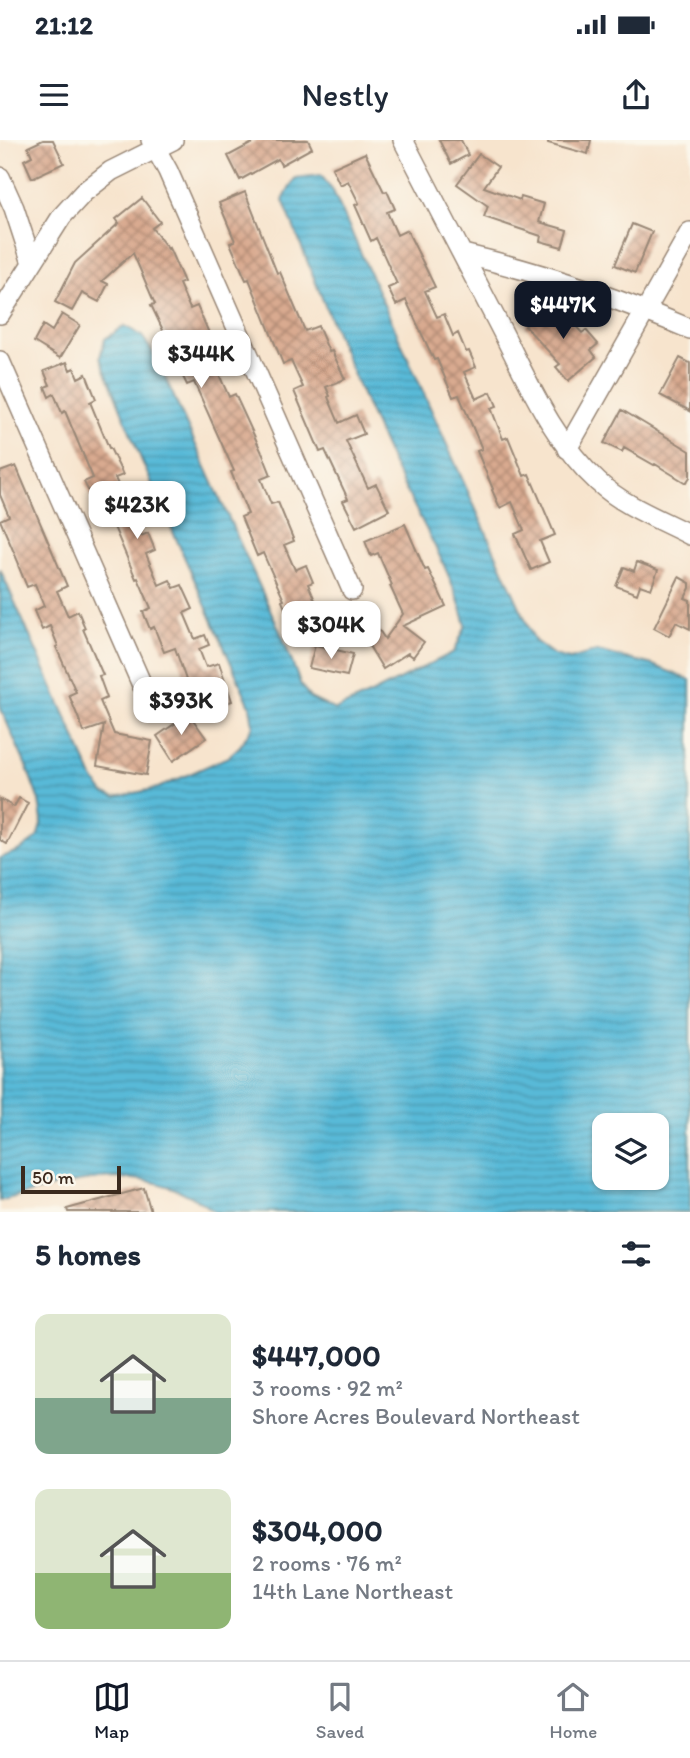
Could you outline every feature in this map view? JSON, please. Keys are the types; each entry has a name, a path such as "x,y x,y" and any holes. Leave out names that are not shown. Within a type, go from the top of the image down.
{"street":[{"path":"403,140 530,386 568,449 599,483 617,497 690,535"},
{"path":"0,314 62,216 84,192 111,171 159,143 167,171 352,590"},
{"path":"0,177 14,208 32,263"},
{"path":"14,208 23,219 36,225 45,225 62,216"},
{"path":"568,449 690,232"},
{"path":"463,254 509,265 646,310 690,328"},
{"path":"0,361 142,685"}],"water":[{"path":"321,175 333,191 535,641 554,655 570,659 597,651 653,665 690,680 690,1212 215,1212 189,1195 163,1185 137,1179 110,1178 56,1186 0,1201 0,858 20,850 37,838 42,821 39,801 27,768 0,707 0,569 93,778 104,793 116,797 158,788 228,757 240,746 253,726 250,706 141,459 100,357 105,339 125,326 142,336 156,357 283,638 300,683 310,698 335,710 371,694 454,652 466,625 451,581 361,393 283,200 295,178"}],"building":[{"path":"43,140 53,140 64,163 32,178 24,160 32,156 28,147"},
{"path":"258,140 308,140 312,148 281,165 278,159 240,180 228,156"},
{"path":"439,140 461,140 468,155 451,164"},
{"path":"548,140 591,140 588,154 548,143"},
{"path":"365,153 395,209 387,212 397,235 407,230 435,287 425,291 437,317 444,314 453,336 458,333 466,352 469,351 476,367 464,372 476,399 491,392 497,406 491,408 503,439 508,437 524,476 529,474 555,535 540,541 549,562 531,570 515,534 524,530 512,502 500,508 477,451 482,449 459,395 453,397 437,359 434,360 406,300 396,305 388,288 397,284 376,238 371,241 355,205 359,203 348,181 340,185 332,168"},
{"path":"479,154 498,167 484,187 520,200 521,197 544,204 539,222 567,230 562,247 540,241 541,236 484,217 488,206 457,184"},
{"path":"245,192 277,273 280,272 305,331 318,326 345,379 326,387 339,423 356,415 364,434 346,441 368,488 376,484 389,510 356,527 343,501 348,499 325,450 320,452 294,391 303,387 291,361 283,364 249,279 246,280 230,243 235,241 219,203"},
{"path":"142,198 160,222 152,228 169,248 184,282 179,284 190,309 197,306 224,367 217,370 229,397 235,394 263,455 271,475 261,479 271,504 278,502 294,541 284,545 295,570 306,565 313,582 308,584 317,605 311,607 321,630 298,640 263,553 257,556 241,517 248,514 231,472 234,471 194,382 187,385 168,346 170,345 151,305 155,304 133,253 102,281 108,284 99,302 82,293 72,311 55,302 75,263 119,223 116,219"},
{"path":"632,224 652,232 635,273 615,265"},
{"path":"546,307 553,315 560,309 582,333 586,330 598,344 591,350 596,357 568,381 556,367 560,364 525,326"},
{"path":"62,314 80,325 60,358 34,342 43,325 52,331"},
{"path":"680,358 690,363 690,411 660,395"},
{"path":"67,362 70,370 74,368 78,378 86,374 96,399 90,402 123,475 115,478 141,536 148,533 155,550 146,554 159,585 170,580 174,588 182,585 193,609 184,613 195,639 205,635 209,645 199,649 206,667 219,663 232,701 197,712 175,648 164,652 154,627 150,629 143,612 151,608 138,578 136,579 101,496 93,500 84,482 93,478 65,411 62,413 54,394 49,397 45,387 50,385 44,371"},
{"path":"622,410 690,451 690,477 686,483 624,448 622,452 604,443"},
{"path":"16,466 67,586 57,591 68,616 78,611 103,675 99,676 107,698 100,701 114,734 152,741 146,775 97,766 104,725 84,732 69,695 76,692 56,647 58,646 50,626 42,630 34,611 44,606 35,584 27,587 0,520 9,516 0,495 0,472"},
{"path":"405,524 425,570 428,569 446,606 403,626 424,642 413,657 408,653 383,669 365,639 379,630 385,639 403,614 378,553 371,556 365,541"},
{"path":"637,562 658,570 651,589 640,585 637,594 616,586 624,567 634,571"},
{"path":"679,577 690,583 685,598 690,600 690,629 676,622 669,636 654,628"},
{"path":"315,645 353,654 347,676 309,668"},
{"path":"189,714 206,738 173,761 157,736"},
{"path":"19,798 28,803 7,844 0,840 0,799 14,807"},
{"path":"144,1188 151,1212 68,1212 67,1209"}]}
